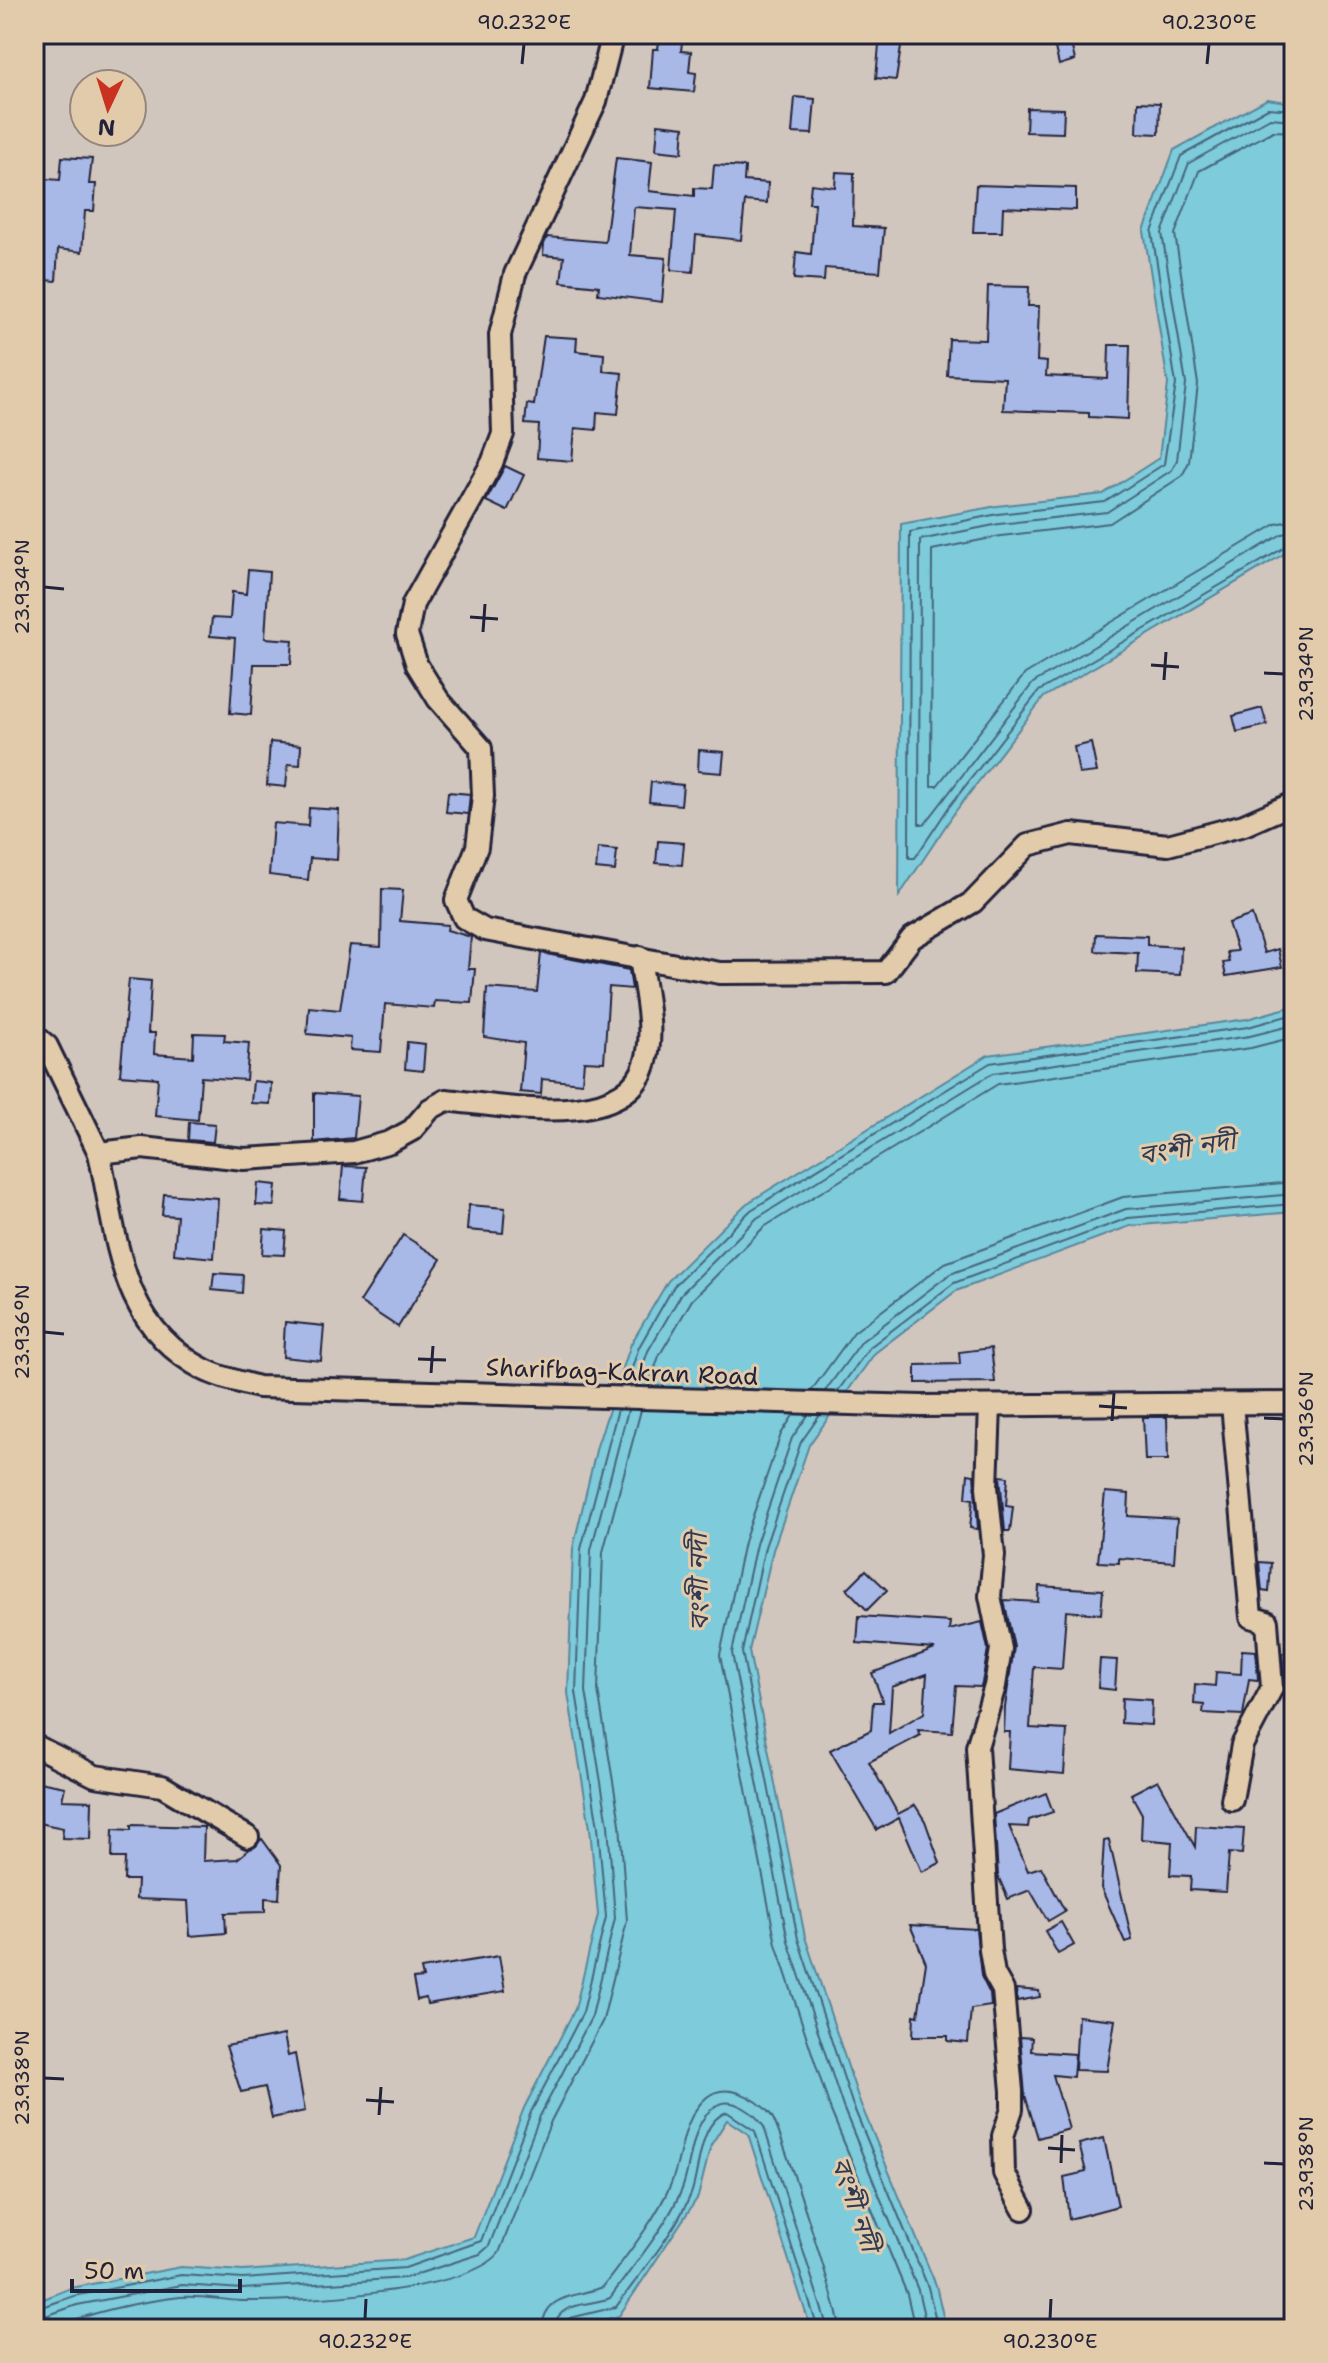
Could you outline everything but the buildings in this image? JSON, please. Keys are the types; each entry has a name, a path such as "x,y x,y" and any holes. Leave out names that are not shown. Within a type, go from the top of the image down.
{"street":[{"path":"613,34 596,101 515,274 500,335 503,434 492,463 413,604 407,634 417,665 438,699 481,748 483,796 477,847 456,900 464,918 485,930 720,973 886,972 912,938 973,902 1028,845 1071,834 1168,845 1244,825 1294,803"},
{"path":"99,1153 142,1148 244,1159 354,1152 390,1142 412,1130 430,1109 446,1100 585,1110 627,1091 646,1063 648,1023 640,957"},
{"name":"Sharifbag-Kakran Road","path":"34,1035 47,1046 99,1153 129,1293 162,1342 206,1371 258,1387 921,1406 1294,1403"},
{"path":"1232,1404 1247,1589 1251,1617 1267,1622 1272,1688 1242,1745 1232,1800"},
{"path":"990,1406 987,1487 994,1555 990,1596 1001,1649 995,1686 977,1747 990,1950 994,1974 1003,1990 1012,2091 1002,2158 1004,2173 1023,2209"},
{"path":"34,1745 95,1776 162,1786 248,1837"}],"water":[{"path":"1267,99 1294,103 1294,548 1044,697 955,812 899,896 901,524 997,506 1103,494 1159,458 1168,384 1144,231 1174,150"},
{"name":"বংশী নদী","path":"1294,1006 1294,1212 1130,1226 956,1291 875,1353 809,1445 773,1550 749,1651 805,1937 859,2100 936,2285 946,2329 811,2329 748,2134 727,2120 711,2145 698,2197 619,2316 568,2329 34,2329 34,2303 71,2288 181,2267 243,2271 404,2260 474,2237 524,2108 575,2009 598,1915 590,1828 568,1693 573,1548 597,1446 631,1344 668,1281 746,1204 988,1055 1247,1019"}]}
